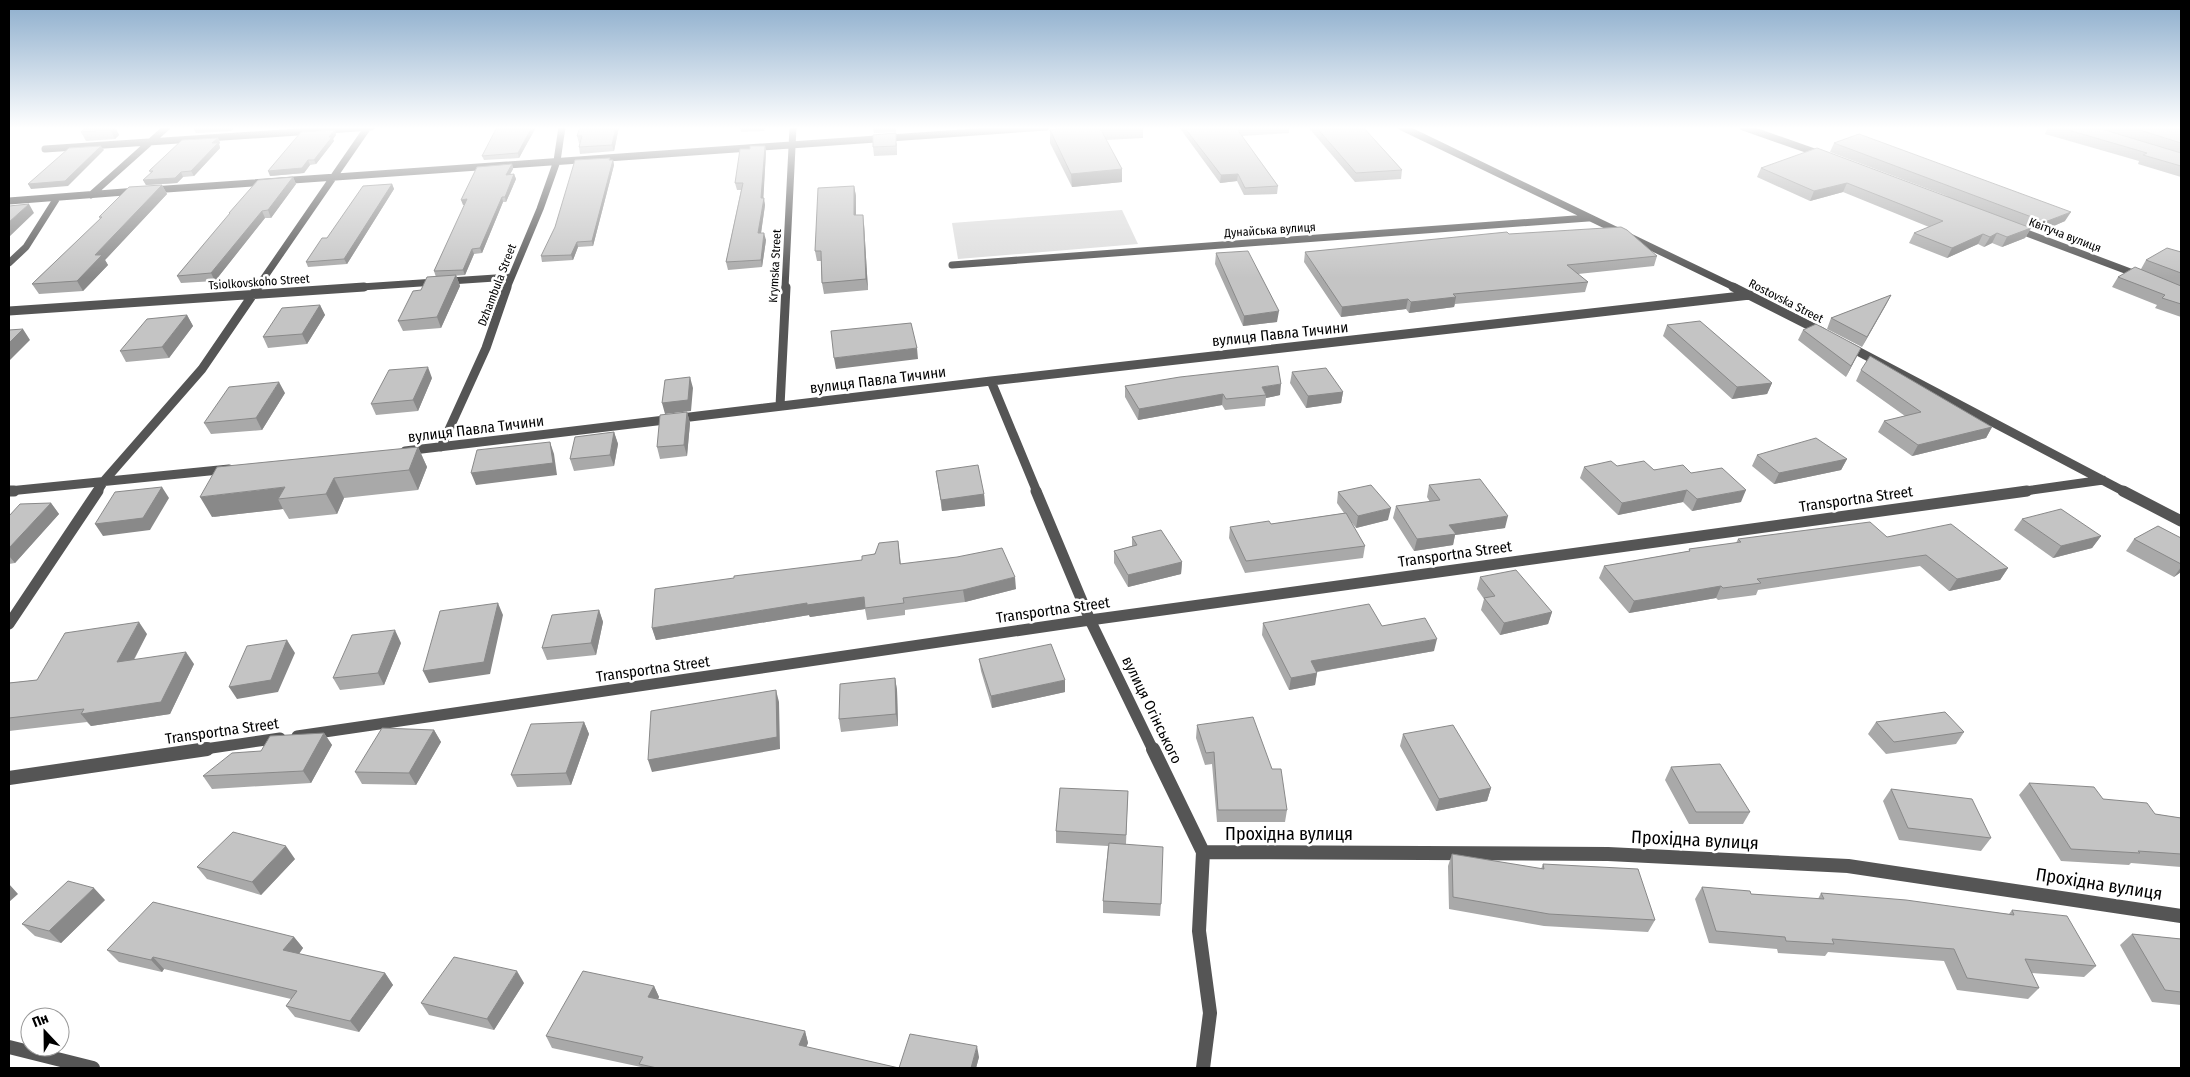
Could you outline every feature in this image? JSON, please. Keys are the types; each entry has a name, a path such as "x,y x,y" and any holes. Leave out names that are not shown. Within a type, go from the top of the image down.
{"street":[{"path":"91,195 111,177"},
{"path":"9,201 317,177"},
{"path":"9,624 104,481 202,369 332,177"},
{"name":"Dzhambula Street","path":"442,447 486,348 511,277 551,177"},
{"name":"Krymska Street","path":"780,406 790,177"},
{"name":"Rostovska Street","path":"1505,177 1750,295 1828,336"},
{"path":"9,263 26,247 57,198"},
{"name":"Дунайська вулиця","path":"952,265 1589,218"},
{"name":"Квітуча вулиця","path":"2004,224 2144,278"},
{"name":"Tsiolkovskoho Street","path":"9,312 511,277"},
{"name":"вулиця Павла Тичини","path":"392,452 991,381 1750,295"},
{"name":"Rostovska Street","path":"1836,340 2181,521"},
{"name":"вулиця Огінського","path":"991,381 1090,620 1203,852 1199,930 1210,1013 1203,1068"},
{"path":"9,491 243,467"},
{"name":"Transportna Street","path":"9,778 1090,620 2103,480"},
{"name":"Прохідна вулиця","path":"1203,852 1608,854 1848,866 2181,916"},
{"path":"9,1046 93,1068"}],"shaded area":[{"path":"1122,210 1138,244 958,259 952,223"}],"building":[{"path":"36,177 69,177 65,181 28,184"},
{"path":"146,177 176,177 175,178 143,180"},
{"path":"293,177 268,210 262,211 211,273 177,276 229,213 258,180"},
{"path":"472,177 513,177 480,248 472,249 463,270 434,271 467,199 461,200"},
{"path":"570,177 609,177 592,241 577,242 571,255 541,256 555,227"},
{"path":"736,177 763,177 761,198 764,198 758,233 764,233 761,260 726,262 743,183 735,183"},
{"path":"1240,177 1272,177 1278,186 1245,188"},
{"path":"1782,177 1895,177 2031,228 2007,237 1997,233 1990,237 1983,234 1952,248 1914,233 1943,221 1847,183 1814,191"},
{"path":"1926,177 1977,177 2071,212 2045,222"},
{"path":"392,184 344,259 306,262 322,238 327,238 363,186"},
{"path":"162,185 95,255 102,255 77,281 32,284 102,217 99,217 129,187"},
{"path":"854,186 854,215 863,215 866,279 822,283 821,251 815,251 818,188"},
{"path":"29,204 9,222 9,206"},
{"path":"1621,227 1657,256 1567,265 1588,282 1453,294 1456,297 1411,302 1408,299 1342,307 1305,252 1507,232 1509,234"},
{"path":"2167,248 2181,252 2181,273 2146,260"},
{"path":"1248,251 1279,311 1244,316 1216,253"},
{"path":"2135,267 2181,286 2181,304 2162,298 2165,295 2118,277"},
{"path":"456,275 437,317 398,321 413,291 421,290 427,277"},
{"path":"1891,295 1867,337 1831,318"},
{"path":"320,305 302,334 263,337 282,308"},
{"path":"187,315 162,347 120,351 147,319"},
{"path":"1700,321 1772,383 1737,387 1667,325"},
{"path":"911,323 917,348 834,358 831,331"},
{"path":"1816,324 1861,348 1851,366 1803,330"},
{"path":"23,329 9,343 9,330"},
{"path":"1870,356 1992,427 1918,445 1884,421 1921,412 1861,370"},
{"path":"1278,366 1281,384 1262,387 1266,395 1226,399 1223,394 1139,409 1125,386 1180,377"},
{"path":"428,367 413,400 371,404 389,370"},
{"path":"1326,368 1343,392 1308,396 1292,372"},
{"path":"690,377 688,400 662,403 665,380"},
{"path":"279,382 256,418 204,423 229,387"},
{"path":"687,412 684,445 657,447 660,415"},
{"path":"614,432 610,455 570,459 575,437"},
{"path":"1816,438 1847,459 1779,473 1757,455"},
{"path":"550,442 553,463 471,473 477,450"},
{"path":"418,447 409,470 334,478 326,494 278,499 285,487 200,497 217,467"},
{"path":"1611,461 1617,466 1644,461 1654,470 1683,465 1691,473 1722,468 1746,490 1697,499 1687,490 1622,503 1584,467"},
{"path":"978,465 984,494 941,500 936,471"},
{"path":"1480,479 1508,516 1449,525 1456,534 1417,539 1396,506 1440,500 1429,485"},
{"path":"1371,485 1391,508 1358,516 1338,492"},
{"path":"162,487 143,518 95,524 115,492"},
{"path":"51,503 9,548 9,516 20,504"},
{"path":"2061,509 2101,536 2061,546 2022,519"},
{"path":"1346,513 1365,546 1246,561 1230,527 1269,521 1271,524"},
{"path":"1870,522 1887,537 1951,524 2008,568 1957,579 1926,555 1757,579 1761,583 1723,588 1721,586 1634,601 1604,566 1690,551 1689,549 1741,542 1738,539"},
{"path":"2158,526 2181,538 2181,564 2134,539"},
{"path":"1161,530 1182,562 1128,575 1114,551 1137,545 1132,537"},
{"path":"898,541 900,564 957,557 1002,548 1015,577 963,590 903,598 904,603 865,608 864,597 807,605 807,603 652,628 655,589 734,578 734,576 862,560 862,556 875,554 879,543"},
{"path":"1516,570 1552,612 1504,623 1484,598 1495,596 1480,577"},
{"path":"498,603 484,662 423,671 440,611"},
{"path":"1369,604 1382,626 1425,618 1437,639 1311,661 1317,673 1291,678 1263,623"},
{"path":"599,610 591,643 542,648 552,615"},
{"path":"139,622 117,662 186,652 161,702 81,714 84,709 9,718 9,683 37,680 65,633"},
{"path":"395,630 378,673 333,678 352,635"},
{"path":"287,640 271,680 229,687 247,646"},
{"path":"1051,644 1065,680 991,696 979,659"},
{"path":"895,678 896,714 839,719 840,684"},
{"path":"776,690 777,737 648,760 651,711"},
{"path":"1945,712 1964,732 1894,742 1876,722"},
{"path":"1253,717 1272,769 1281,769 1287,810 1218,810 1214,752 1206,753 1197,725"},
{"path":"584,722 566,773 511,775 531,724"},
{"path":"1453,725 1491,788 1439,799 1403,734"},
{"path":"382,728 434,730 409,773 355,772"},
{"path":"324,733 303,771 203,776 232,753 261,751 270,736"},
{"path":"1720,764 1750,812 1696,812 1671,767"},
{"path":"2029,783 2094,787 2103,799 2147,803 2155,814 2181,818 2181,854 2071,849"},
{"path":"1060,788 1128,791 1126,835 1056,831"},
{"path":"1891,789 1972,799 1991,838 1908,828"},
{"path":"233,832 286,846 252,882 197,867"},
{"path":"1109,843 1163,847 1161,904 1103,901"},
{"path":"1452,854 1544,869 1543,864 1638,869 1655,920 1549,914 1453,897"},
{"path":"68,881 94,888 49,931 22,924"},
{"path":"1702,887 1750,891 1751,894 1824,899 1821,893 1906,900 2014,915 2012,910 2067,916 2096,966 2025,959 2039,988 1967,978 1954,949 1832,939 1834,944 1786,941 1785,937 1716,931"},
{"path":"153,902 294,937 283,950 385,973 350,1021 286,1006 297,991 153,957 151,960 107,950"},
{"path":"2132,934 2181,939 2181,992 2165,990"},
{"path":"454,957 517,971 487,1019 421,1003"},
{"path":"583,971 654,986 648,997 805,1031 799,1045 899,1068 657,1068 639,1064 643,1057 546,1036"},
{"path":"910,1034 977,1046 971,1068 899,1068"}]}
